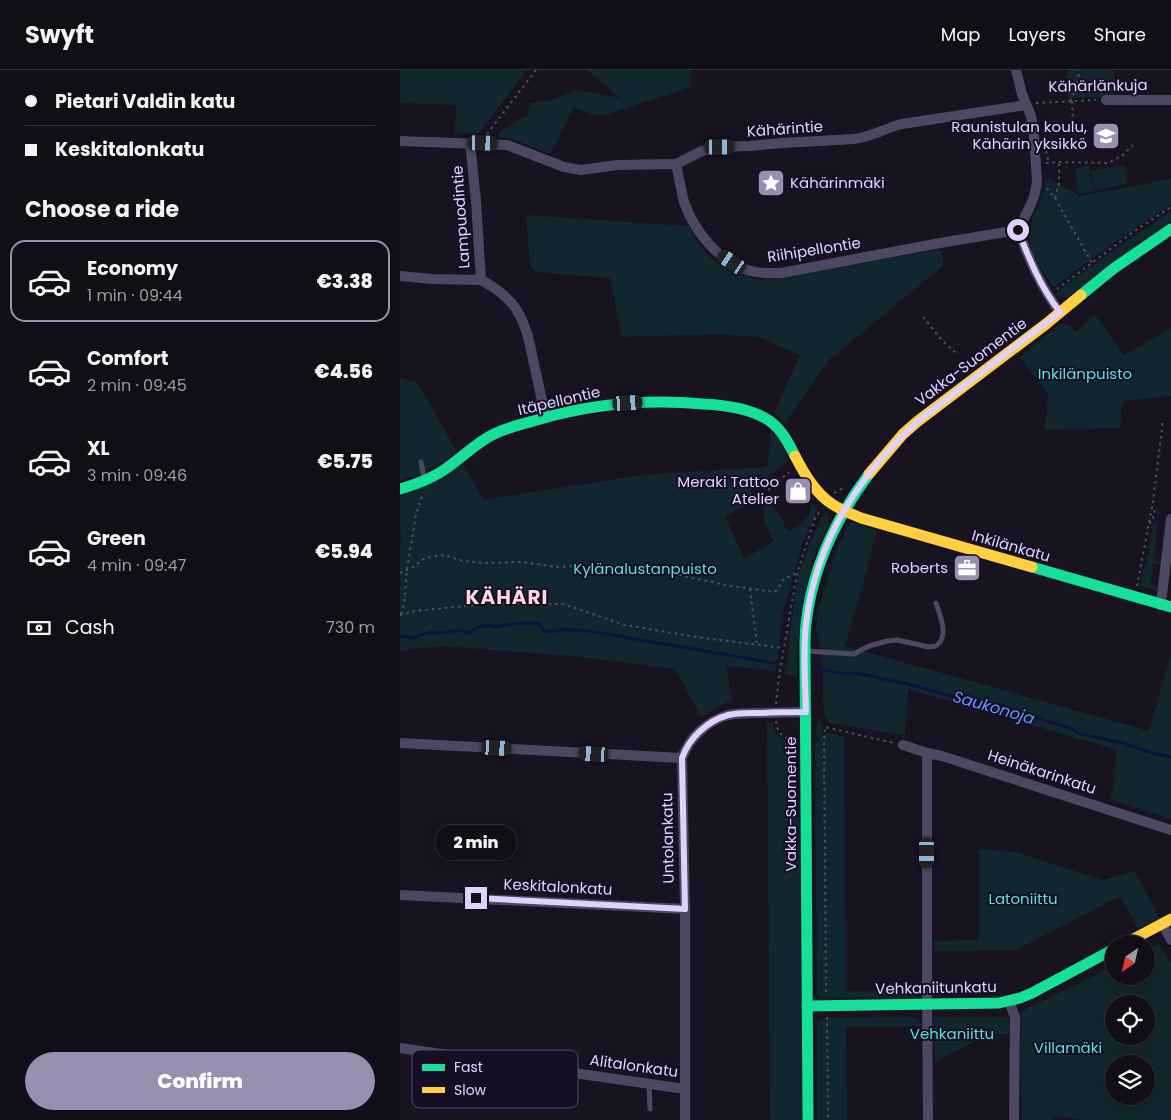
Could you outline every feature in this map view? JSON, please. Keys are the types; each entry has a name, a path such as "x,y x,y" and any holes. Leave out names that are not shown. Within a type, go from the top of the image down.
{"street":[{"path":"1016,70 1022,94 1031,104 1037,186 1032,202 1018,230 1030,263 1049,299 1060,312"},
{"name":"Kähärlänkuja","path":"1106,100 1171,100"},
{"name":"Kähärintie","path":"400,141 507,145 564,167 581,170 617,165 676,164 702,151 720,147 862,138 892,126 1031,104"},
{"name":"Lampuodintie","path":"470,143 481,280 501,293 515,308 520,317 527,332 545,417"},
{"name":"Riihipellontie","path":"676,164 684,202 696,228 718,253 737,266 752,272 782,273 1018,230"},
{"name":"Vakka-Suomentie","path":"808,1120 805,651 806,624 814,581 820,562 833,531 857,490 874,467 904,434 1113,269 1171,229"},
{"path":"400,276 481,280"},
{"name":"Itäpellontie","path":"400,489 425,481 439,474 477,444 494,434 508,429 545,417 599,406 663,402 720,406 745,410 768,420 778,428 802,469 828,502 844,511"},
{"name":"Inkilänkatu","path":"844,511 878,524 1165,606"},
{"path":"1165,606 1162,595 1171,519"},
{"path":"400,743 682,758 685,749 698,733 717,719 740,713 806,712"},
{"name":"Heinäkarinkatu","path":"903,745 1171,830"},
{"path":"927,753 928,1120"},
{"name":"Untolankatu","path":"682,758 685,909 685,1120"},
{"name":"Keskitalonkatu","path":"400,895 685,909"},
{"path":"1141,935 1167,921 1171,940"},
{"name":"Vehkaniitunkatu","path":"807,1006 826,1004 999,1003 1032,993 1105,954"},
{"path":"1009,1001 1015,1017 1014,1120"},
{"name":"Alitalonkatu","path":"400,1048 414,1050"},
{"name":"Alitalonkatu","path":"578,1074 685,1089"}],"lane":[{"path":"421,462 425,481"},
{"path":"805,651 854,654 869,646 897,640 936,646 942,640 944,629 936,603"},
{"path":"649,1084 650,1109"}],"path":[{"path":"483,143 485,137 536,70"},
{"path":"1073,125 1071,101 1079,80 1079,70"},
{"name":"Kähärlänkuja","path":"1031,104 1106,100"},
{"path":"1044,160 1046,163 1108,162 1123,155 1133,145"},
{"path":"1055,198 1059,184 1059,162"},
{"path":"1044,184 1055,198 1092,262"},
{"path":"1049,299 1054,291 1092,262 1171,207"},
{"path":"923,317 950,349 958,354"},
{"path":"1137,588 1152,505 1163,420"},
{"path":"770,490 789,472"},
{"path":"400,615 404,604 416,515 425,487 425,481"},
{"path":"798,740 787,739 782,736 776,726 776,699 797,573 815,518 835,492 849,485"},
{"path":"400,572 425,558 444,555 463,562 521,562 558,567 619,565 680,575 730,586 775,592 784,579 797,573"},
{"path":"750,589 757,645"},
{"path":"400,615 415,611 485,604 563,604 625,625 696,637 784,648"},
{"path":"828,1120 824,742 826,727 903,745"}],"green space":[{"path":"400,70 527,70 478,134 455,133 456,105 400,103"},
{"path":"587,70 690,70 691,87 609,114 591,114 574,107 551,153 513,139 498,137 499,132 527,116 530,103 552,100 577,90 620,98"},
{"path":"1066,70 1114,70 1115,97 1067,98"},
{"path":"1125,165 1128,184 1095,190 1091,171"},
{"path":"1089,166 1094,191 1079,194 1075,168"},
{"path":"1045,179 1051,180 1080,196 1171,179 1171,204 1054,287 1036,259 1032,250 1029,233 1043,193"},
{"path":"1171,211 1171,222 1067,298 1055,295 1105,256"},
{"path":"526,215 689,226 698,244 711,258 730,270 758,280 773,279 941,249 944,265 829,360 785,423 774,413 800,355 759,337 719,334 622,337 610,278 536,272 530,265"},
{"name":"Inkilänpuisto","path":"1095,315 1124,355 1171,328 1171,396 1122,401 1120,428 1045,430 1048,394 1020,357 1062,322 1077,331"},
{"path":"400,378 418,383 457,452 427,471 400,481"},
{"name":"Kylänalustanpuisto","path":"771,428 789,460 750,491 756,499 725,517 744,558 774,541 766,526 764,517 767,501 779,514 785,528 789,531 808,517 811,503 818,510 802,544 782,616 776,671 726,666 732,699 701,717 675,669 573,656 441,646 400,651 400,542 402,541 400,530 400,496 463,464 484,500 640,475 767,467"},
{"path":"1156,509 1159,509 1154,560 1161,562 1161,564 1153,563 1151,586 1158,587 1157,591 1140,586 1144,565 1147,565 1145,558 1149,555 1150,549 1147,548 1150,544 1151,539 1149,538 1153,529 1151,524 1156,524 1158,510"},
{"path":"825,512 828,514 829,523 812,562 800,624 797,677 786,674 798,575 813,535"},
{"path":"851,522 877,530 845,646 1149,731 1171,654 1171,819 1111,800 1117,750 908,689 905,735 830,723 824,716 822,660 816,628 819,608 835,554"},
{"path":"818,715 822,725 822,734 830,733 844,737 846,991 921,990 916,997 821,998 817,994 815,745 818,737 816,736"},
{"path":"767,723 773,723 779,737 794,742 789,766 792,798 798,813 800,860 802,1120 770,1120"},
{"name":"Latoniittu","path":"979,849 1015,852 1103,880 1135,871 1159,918 1138,929 1120,896 1016,950 934,951 934,941 979,940"},
{"name":"Villamäki","path":"1159,943 1171,963 1171,1120 1085,1120 1052,1116 1052,1120 1022,1120 1020,1012 1105,970 1105,985 1155,985 1155,945"},
{"path":"913,1017 919,1020 921,1026 846,1027 847,1120 817,1120 817,1027 819,1021 826,1018"},
{"name":"Vehkaniittu","path":"934,1017 1008,1017 1010,1034 988,1034 935,1062"}],"waterway":[{"path":"400,636 414,638 431,632 461,630 468,633 481,626 489,625 496,627 510,624 535,623 548,632 562,629 589,631 774,663"},
{"name":"Saukonoja","path":"815,668 846,674 857,673 924,688 1011,710 1067,727 1081,734 1123,743 1148,752 1171,757"}],"traffic: fast":[{"path":"1081,295 1113,269 1171,229"},
{"path":"400,489 419,483 437,474 482,441 505,429 578,410 619,404 661,402 719,405 743,409 765,418 775,425 795,456"},
{"path":"808,1120 806,627 814,584 827,545 846,508 869,474"},
{"path":"1032,567 1171,607"},
{"path":"807,1006 999,1003 1032,993 1105,954"}],"traffic: slow":[{"path":"869,474 903,434 918,421 1046,324 1081,295"},
{"path":"795,456 806,476 820,494 846,512 861,518 1032,567"},
{"path":"1141,935 1171,919"}],"place":[{"name":"Raunistulan koulu, Kähärin yksikkö","path":"1106,136"},
{"name":"Kähärinmäki","path":"771,183"},
{"name":"Meraki Tattoo Atelier","path":"798,491"},
{"name":"Roberts","path":"967,568"}],"district":[{"name":"KÄHÄRI","path":"507,597"}],"route":[{"path":"476,898 685,909 682,758 685,749 707,725 729,715 740,713 806,712 806,624 814,581 833,531 857,490 874,467 918,421 1060,312 1049,299 1030,263 1018,230"}]}
